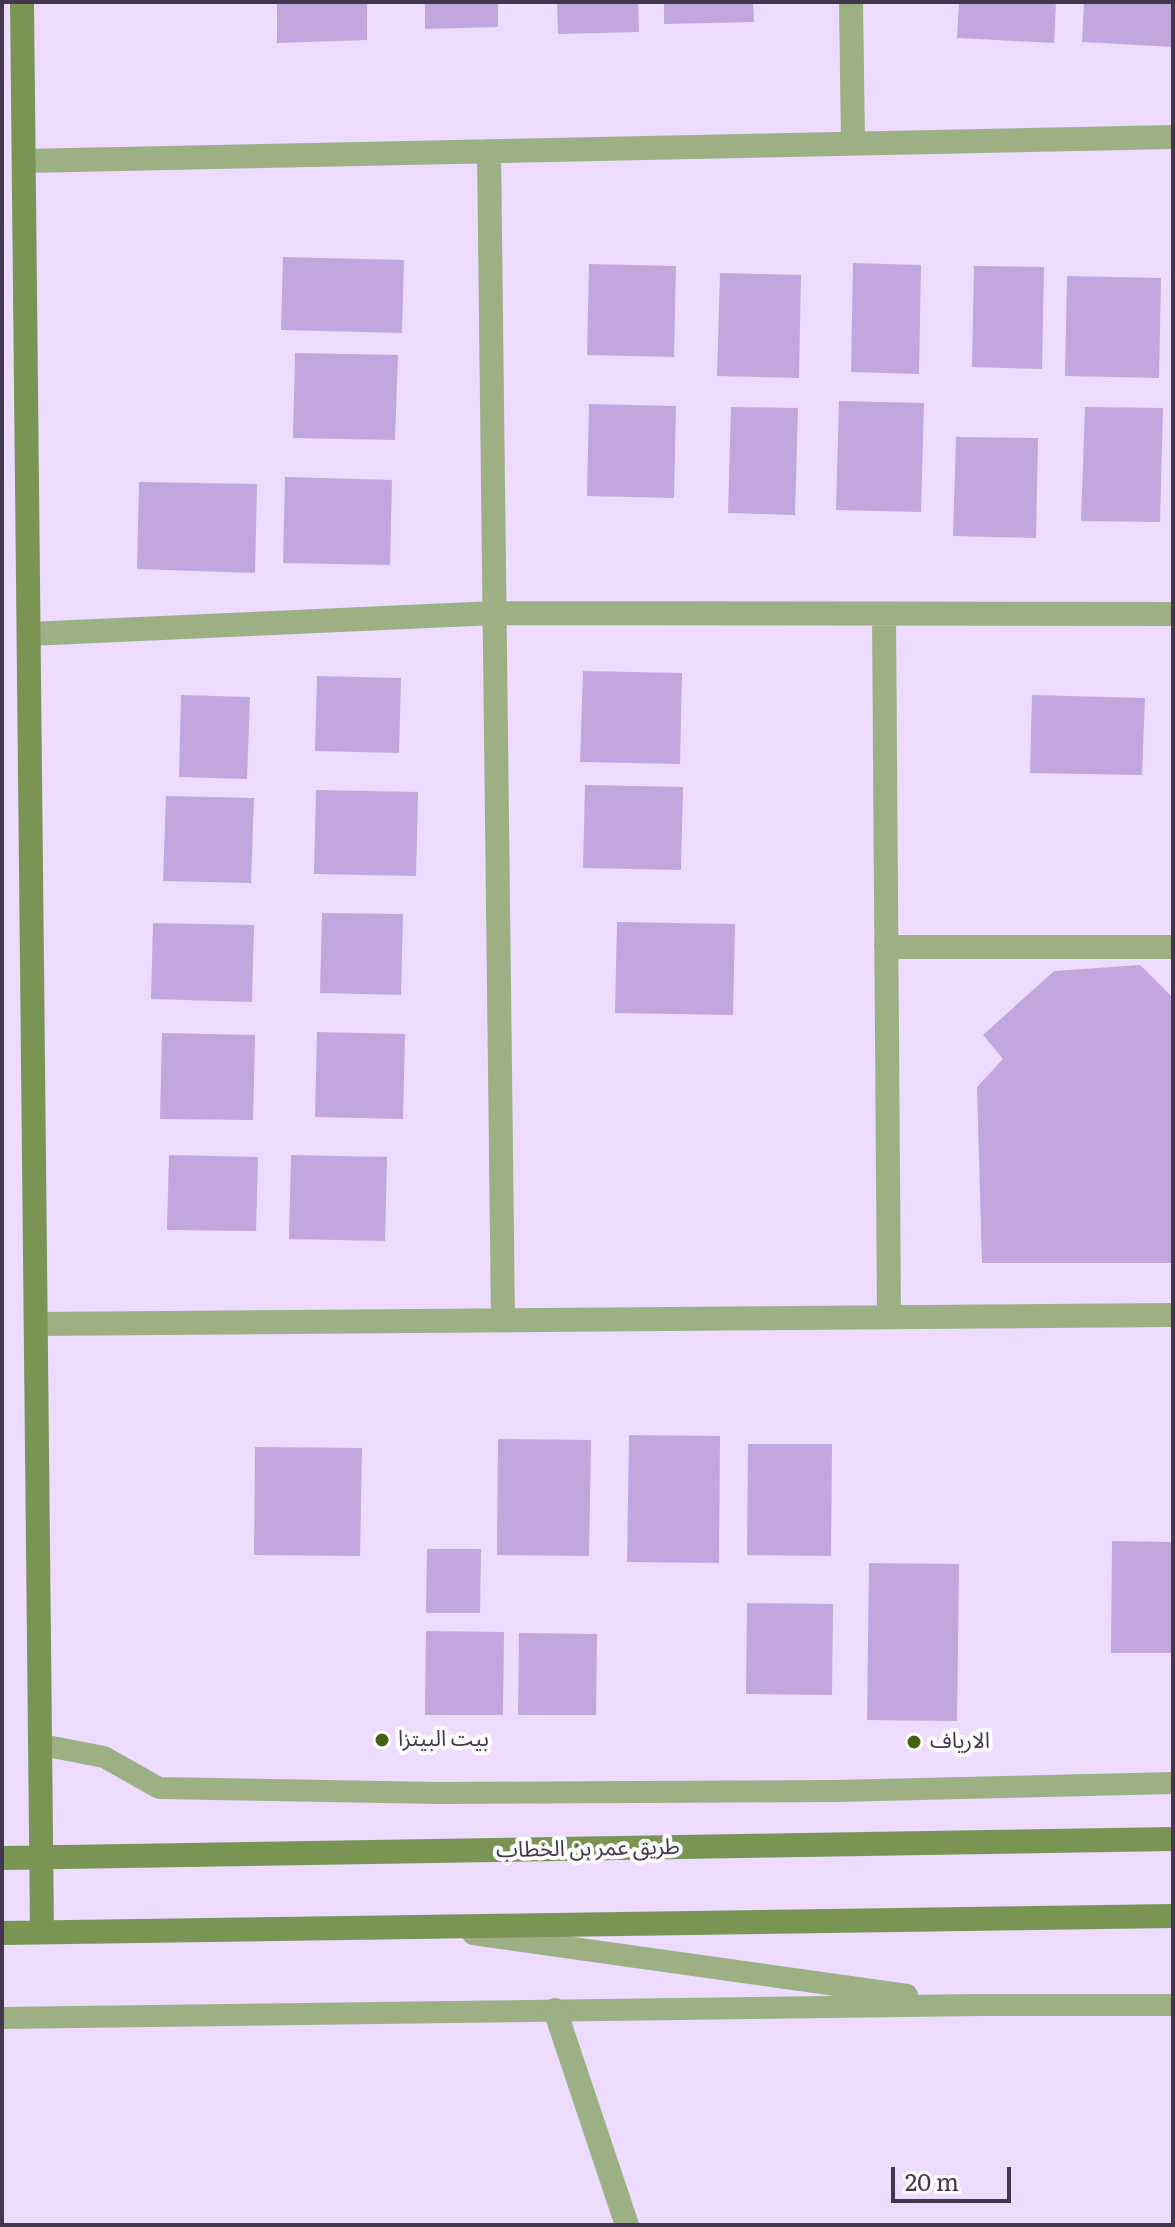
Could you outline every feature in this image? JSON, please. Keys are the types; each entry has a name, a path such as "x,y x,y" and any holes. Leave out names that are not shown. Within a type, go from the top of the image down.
{"main road":[{"path":"22,2 42,1932"},
{"name":"طريق عمر بن الخطاب","path":"2,1858 1173,1839"},
{"path":"2,1933 1173,1916"}],"street":[{"path":"851,2 853,143"},
{"path":"24,161 1173,137"},
{"path":"489,151 503,1320"},
{"path":"29,634 495,613 1173,614"},
{"path":"884,614 889,1317"},
{"path":"886,947 1173,947"},
{"path":"37,1324 1173,1315"},
{"path":"555,2010 627,2225"}],"lane":[{"path":"42,1745 104,1757 159,1788 437,1793 804,1791 1173,1783"},
{"path":"425,1927 979,2005"},
{"path":"2,2018 1173,2005"}],"building":[{"path":"277,2 367,2 367,40 277,43"},
{"path":"425,2 498,2 498,27 425,29"},
{"path":"557,2 638,2 639,32 558,34"},
{"path":"664,2 753,2 754,22 664,24"},
{"path":"959,2 1056,2 1054,43 957,38"},
{"path":"1084,2 1173,2 1173,47 1082,42"},
{"path":"283,257 404,260 402,333 281,330"},
{"path":"853,263 921,265 919,374 851,372"},
{"path":"589,264 676,266 674,357 587,355"},
{"path":"974,266 1044,267 1042,369 972,367"},
{"path":"720,273 801,275 799,378 717,376"},
{"path":"1067,276 1161,278 1159,378 1065,376"},
{"path":"295,353 398,355 395,440 293,438"},
{"path":"839,401 924,403 921,512 836,510"},
{"path":"589,404 676,406 674,498 587,496"},
{"path":"731,407 798,408 795,515 728,513"},
{"path":"1085,407 1163,408 1160,522 1081,521"},
{"path":"956,437 1038,438 1036,538 953,536"},
{"path":"285,477 392,480 390,565 283,563"},
{"path":"139,482 257,484 255,573 137,569"},
{"path":"583,671 682,673 680,764 580,762"},
{"path":"317,676 401,678 399,753 315,751"},
{"path":"181,695 250,697 247,779 179,777"},
{"path":"1032,695 1145,698 1142,775 1030,773"},
{"path":"585,785 683,787 681,870 583,868"},
{"path":"316,790 418,792 416,876 314,874"},
{"path":"166,796 254,798 251,883 163,881"},
{"path":"322,913 403,914 401,995 320,993"},
{"path":"617,922 735,924 733,1015 615,1013"},
{"path":"153,923 254,925 252,1002 151,999"},
{"path":"1140,965 1173,998 1173,1263 982,1263 977,1087 1003,1059 983,1035 1054,971"},
{"path":"317,1032 405,1034 403,1119 315,1117"},
{"path":"162,1033 255,1035 253,1120 160,1119"},
{"path":"169,1155 258,1157 256,1231 167,1230"},
{"path":"291,1155 387,1157 385,1241 289,1239"},
{"path":"629,1435 720,1436 719,1563 627,1562"},
{"path":"498,1439 591,1440 589,1556 497,1555"},
{"path":"748,1444 832,1444 831,1556 747,1555"},
{"path":"255,1447 362,1448 360,1556 254,1555"},
{"path":"1112,1541 1173,1542 1173,1653 1111,1653"},
{"path":"427,1549 481,1549 480,1613 426,1613"},
{"path":"869,1563 959,1564 957,1721 867,1720"},
{"path":"747,1603 833,1604 832,1695 746,1694"},
{"path":"426,1631 504,1632 503,1715 425,1715"},
{"path":"519,1633 597,1634 596,1715 518,1715"}],"place":[{"name":"بيت البيتزا","path":"382,1740"},
{"name":"الارياف","path":"914,1742"}]}
